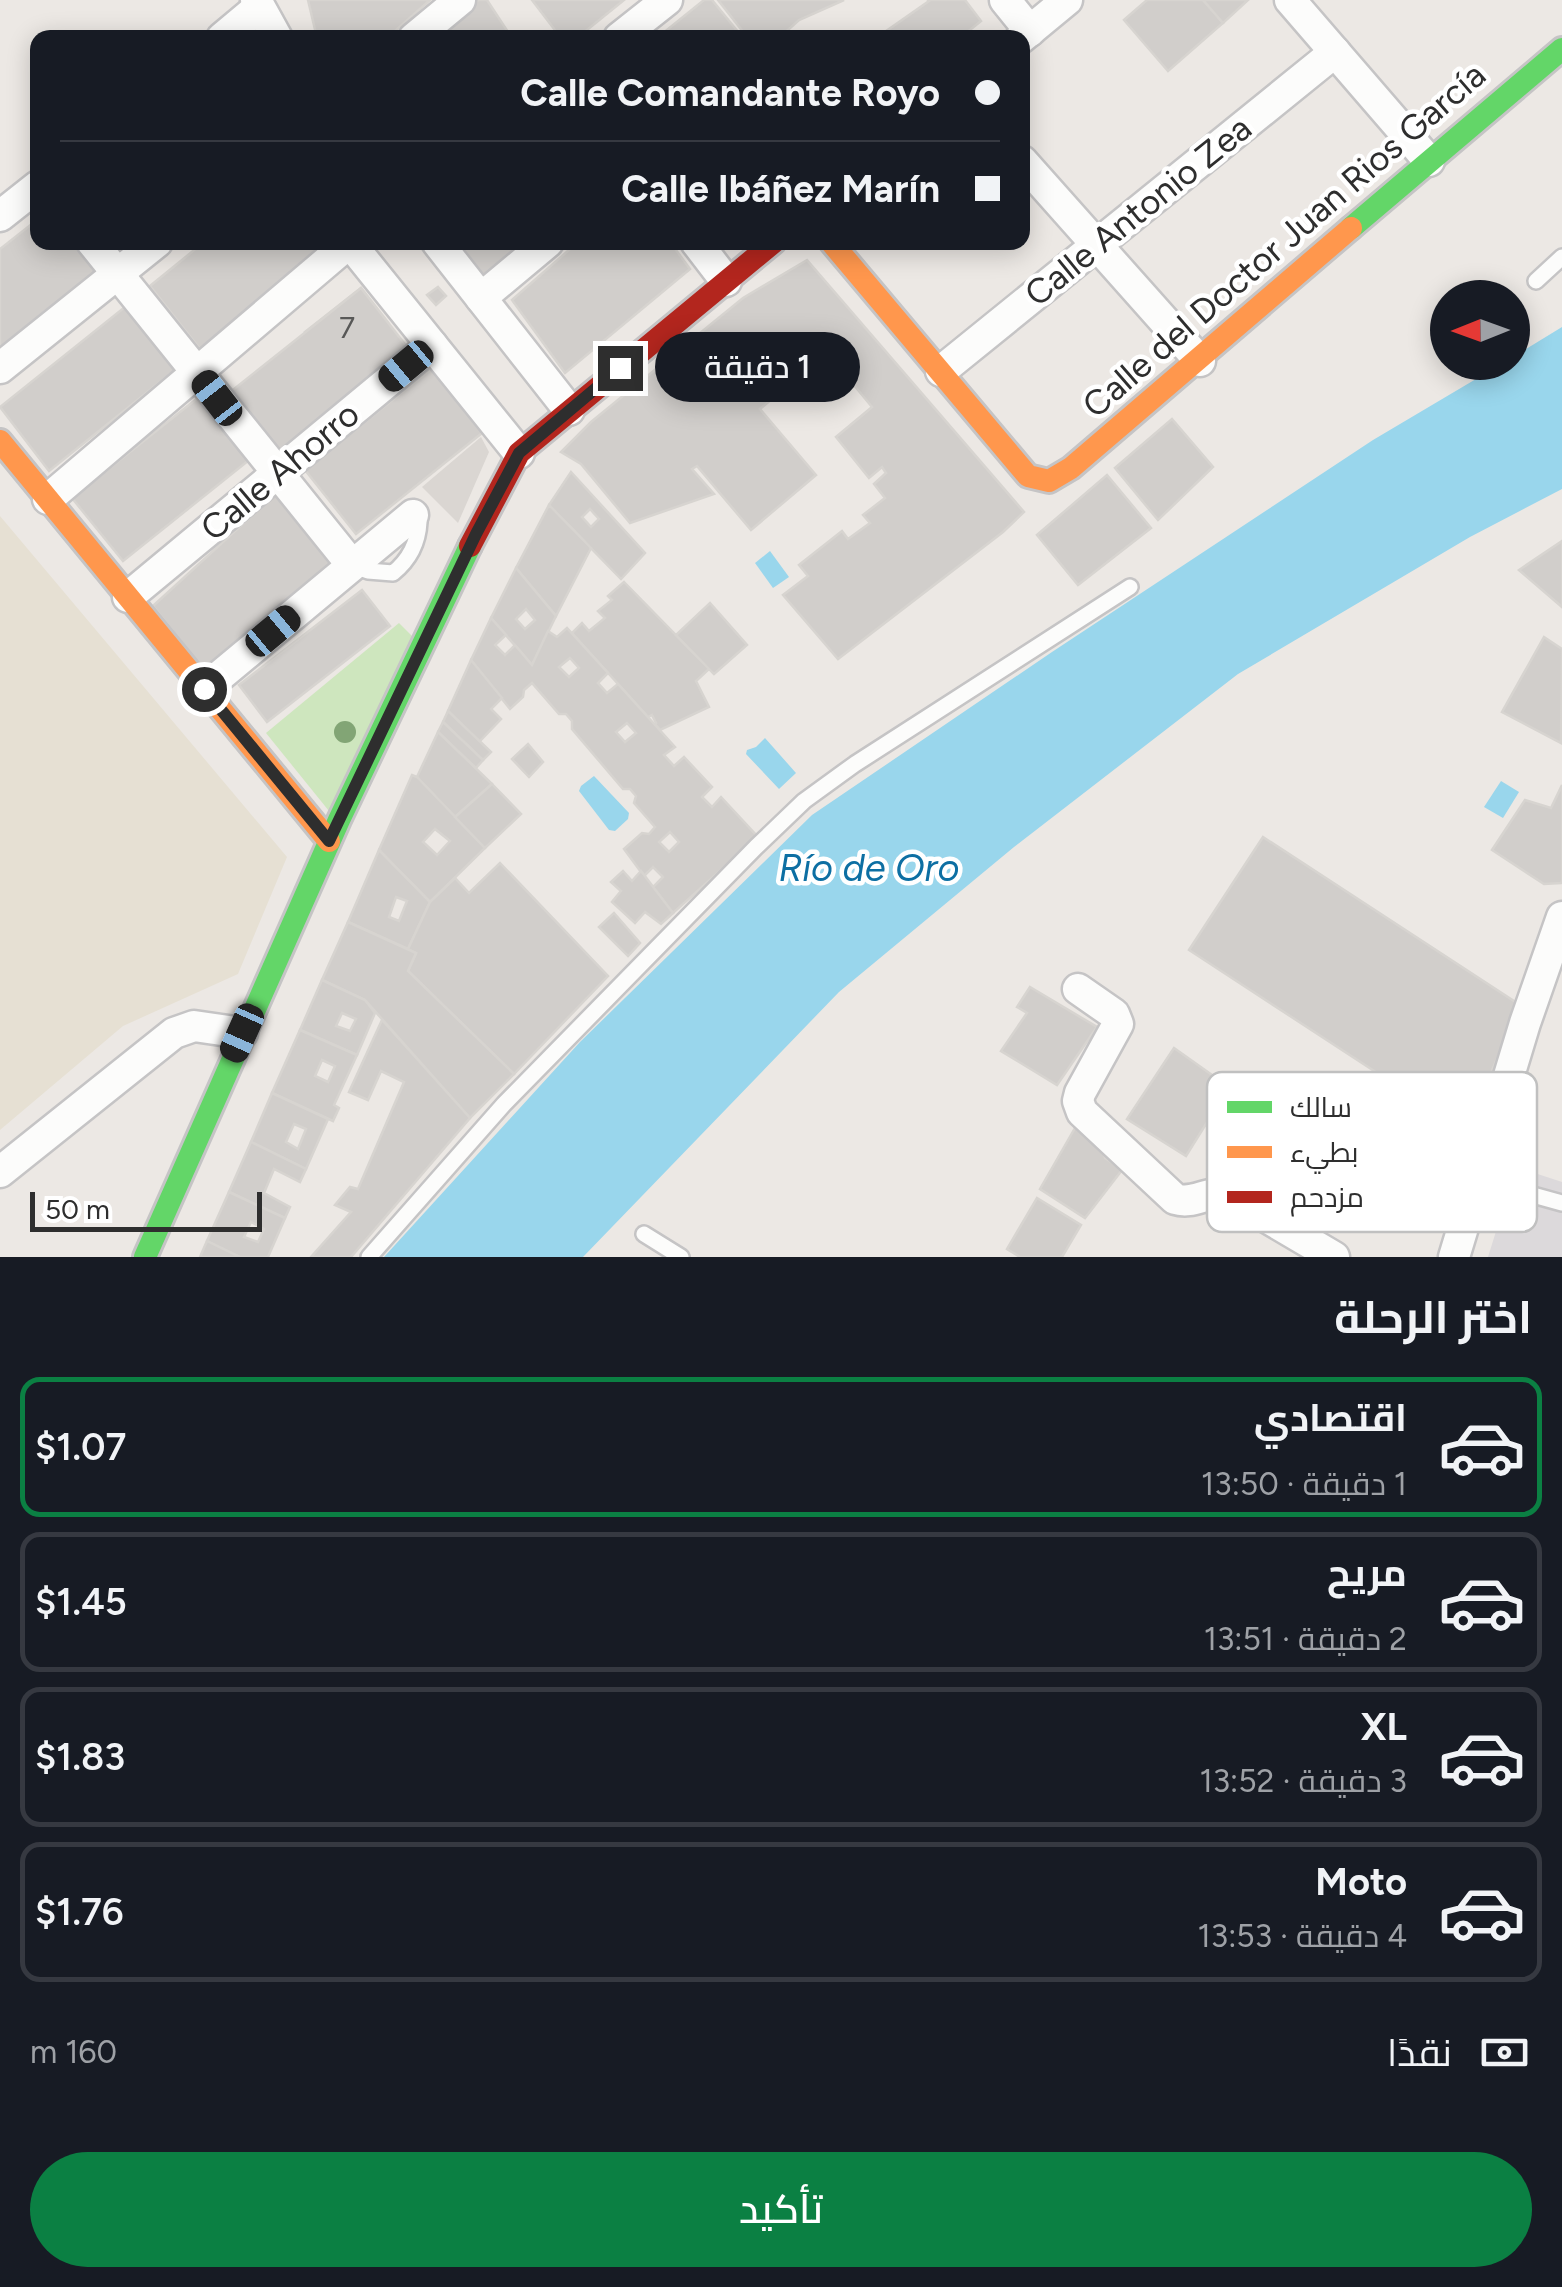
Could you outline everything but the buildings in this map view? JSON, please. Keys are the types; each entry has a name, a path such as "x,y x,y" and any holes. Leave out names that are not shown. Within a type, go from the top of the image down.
{"street":[{"path":"424,30 460,0"},
{"path":"629,30 667,0"},
{"path":"1005,0 1023,30"},
{"path":"1030,30 1067,0"},
{"path":"1290,0 1428,160"},
{"path":"231,30 263,2 274,30"},
{"name":"Calle del Doctor Juan Rios García","path":"941,371 1028,476 1049,480 1071,468 1200,361 1428,160 1562,49"},
{"name":"Calle Antonio Zea","path":"941,371 1335,52"},
{"path":"1030,169 1200,361"},
{"path":"0,216 30,192"},
{"path":"98,250 352,565"},
{"path":"0,368 148,250"},
{"path":"48,499 341,250"},
{"path":"355,250 519,453"},
{"path":"443,250 569,410"},
{"path":"481,298 538,250"},
{"path":"702,250 726,281"},
{"path":"145,1257 329,841 519,453 764,250"},
{"path":"838,250 941,371"},
{"name":"Calle Ahorro","path":"128,597 432,345"},
{"path":"0,440 329,841"},
{"path":"204,689 413,515"},
{"path":"1510,1072 1562,917"},
{"path":"1078,989 1114,1014 1118,1024 1080,1093 1082,1112 1176,1199 1190,1201 1207,1195"},
{"path":"0,1172 174,1033 194,1026 242,1033"},
{"path":"1292,1232 1334,1257"},
{"path":"1454,1257 1461,1232"}],"lane":[{"path":"1536,281 1562,257"},
{"path":"369,1257 504,1104 804,801 1130,586"},
{"path":"1537,1196 1562,1204"},
{"path":"644,1234 681,1257"}],"shaded area":[{"path":"481,437 489,452 458,523 422,487"},
{"path":"0,516 287,857 238,974 123,1026 0,1130"},
{"path":"1537,1174 1562,1182 1562,1257 1488,1257 1496,1232 1537,1232"}],"green space":[{"path":"399,623 413,637 329,811 266,733"}],"water":[{"name":"Río de Oro","path":"1562,327 1562,489 1470,537 1238,674 1014,847 839,992 583,1257 384,1257 580,1042 812,815 1373,440 1474,380 1530,380 1530,347"},
{"path":"770,551 789,577 773,588 755,563"},
{"path":"765,738 796,773 779,789 746,754"},
{"path":"594,776 629,813 615,831 609,830 579,791"},
{"path":"1501,781 1519,792 1503,818 1484,807"}],"traffic: fast":[{"path":"1351,228 1562,49"},
{"path":"145,1257 339,820 470,546"}],"traffic: slow":[{"path":"838,250 1028,476 1049,481 1071,468 1351,228"},
{"path":"0,441 329,841"}],"traffic: jam":[{"path":"470,546 519,453 764,250"}],"route":[{"path":"204,689 329,841 519,453 620,368"}]}
